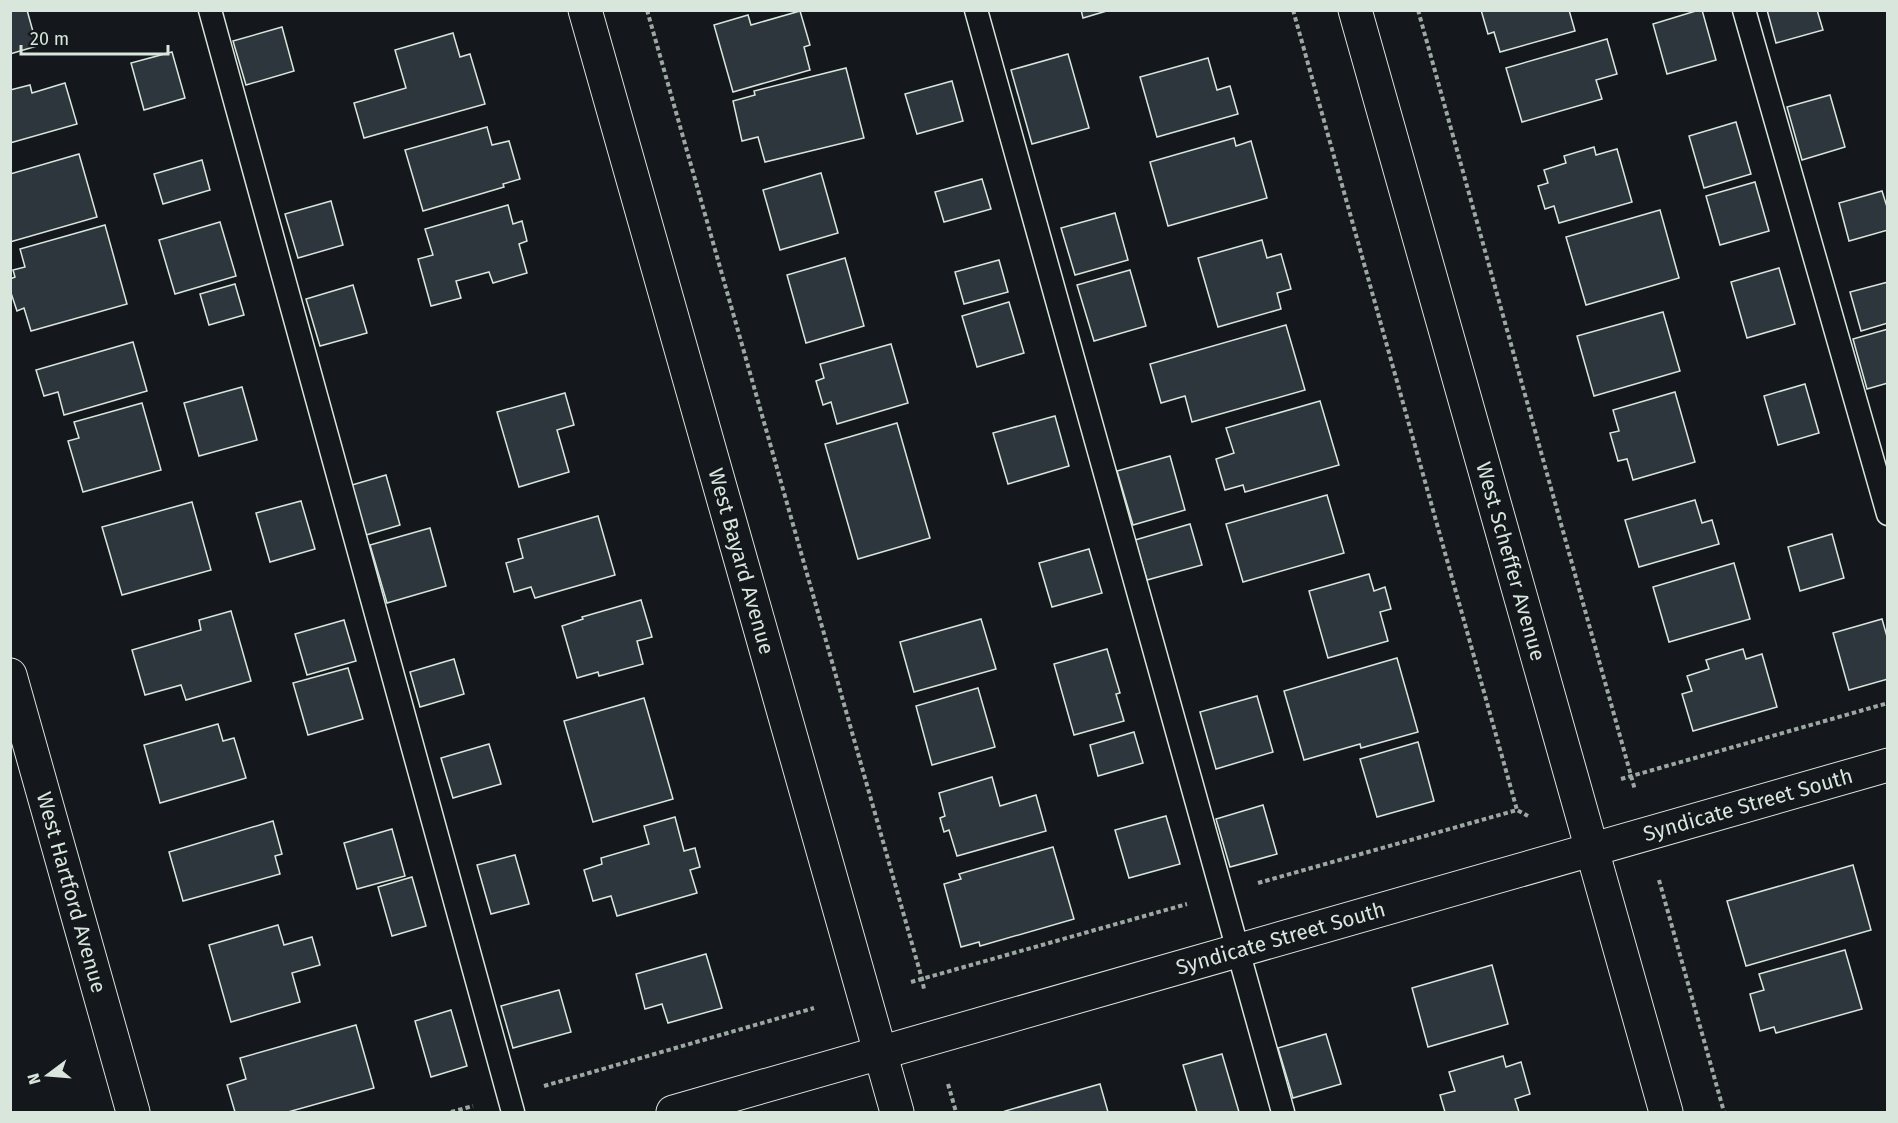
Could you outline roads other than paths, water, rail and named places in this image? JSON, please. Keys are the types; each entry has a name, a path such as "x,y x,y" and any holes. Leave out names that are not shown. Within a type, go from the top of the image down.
{"street":[{"name":"West Bayard Avenue","path":"585,10 897,1113"},
{"name":"West Scheffer Avenue","path":"1355,10 1666,1113"},
{"name":"West Hartford Avenue","path":"10,675 133,1113"},
{"name":"Syndicate Street South","path":"673,1113 1887,765"}],"lane":[{"path":"210,10 511,1104"},
{"path":"976,10 1283,1113"},
{"path":"1744,10 1887,514"}]}
